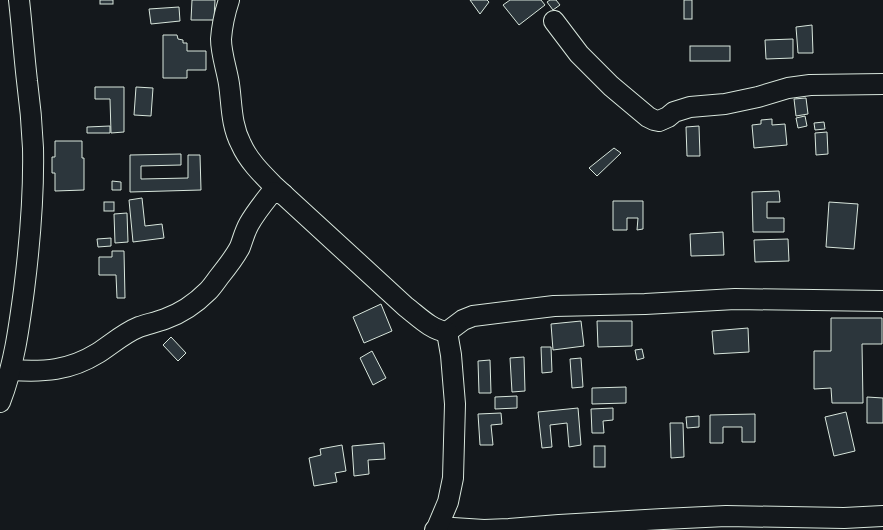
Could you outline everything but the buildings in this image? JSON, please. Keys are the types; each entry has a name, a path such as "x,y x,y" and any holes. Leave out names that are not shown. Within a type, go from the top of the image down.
{"street":[{"path":"0,402 11,370 17,340 31,230 34,176 32,127 19,0"},
{"path":"229,0 221,40 229,85 233,122 241,146 253,163 273,185 406,307 427,324 441,331 447,332 463,320 474,316 554,306 735,300 883,301"},
{"path":"554,21 579,54 611,86 648,117 659,121 683,108 725,104 810,84 883,84"},
{"path":"11,370 33,371 62,368 73,365 97,353 125,334 139,327 178,314 194,304 224,271 240,247 249,224 272,192 283,194"},
{"path":"447,332 456,404 453,478 448,502 436,529 452,528 509,530 559,525 590,527 663,519 726,516 844,518 883,516"}]}
